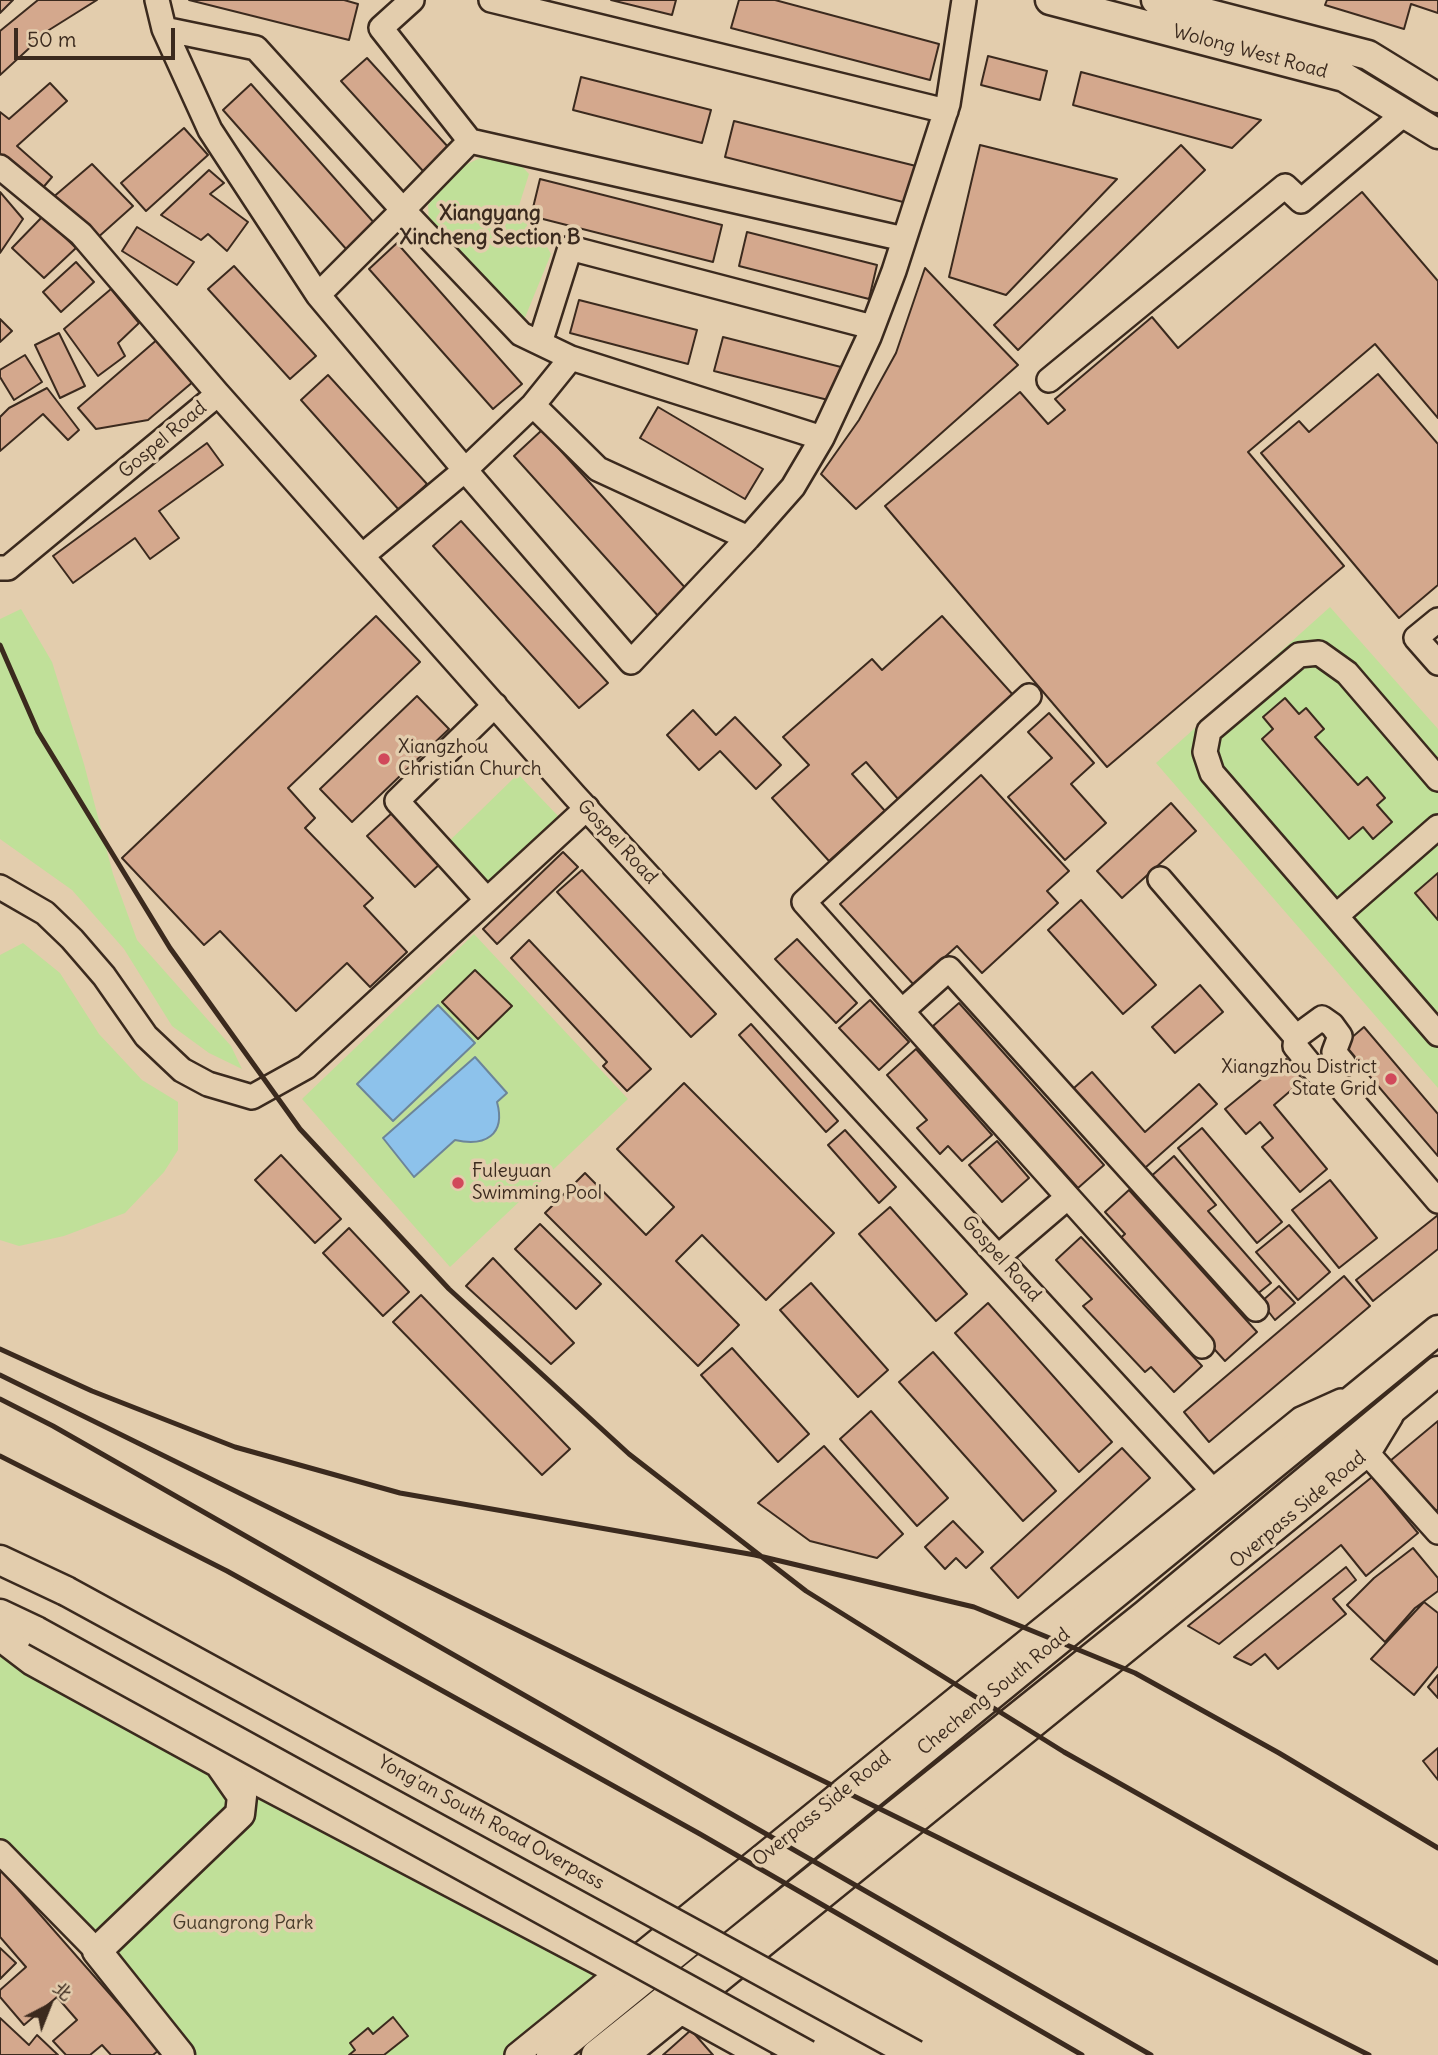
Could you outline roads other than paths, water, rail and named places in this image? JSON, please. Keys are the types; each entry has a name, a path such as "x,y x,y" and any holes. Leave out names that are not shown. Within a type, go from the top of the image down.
{"main road":[{"name":"Wolong West Road","path":"1156,0 1368,55 1438,98"},
{"name":"Wolong West Road","path":"1059,1 1344,77 1438,134"},
{"name":"Checheng South Road","path":"551,2055 1438,1330"},
{"name":"Checheng South Road","path":"596,2055 1145,1615 1438,1371"},
{"name":"Yong'an South Road Overpass","path":"0,1560 66,1591 915,2055"},
{"path":"0,1614 36,1631 807,2055"},
{"path":"0,1636 33,1661 219,1763 242,1796 240,1814 97,1951 180,2055"}],"street":[{"path":"157,0 164,29 210,130 318,295 631,662 793,487 822,438 872,327 946,111 964,0"},
{"path":"412,0 381,28 470,141 904,239"},
{"path":"491,0 946,111"},
{"path":"164,29 256,48 521,334 571,358 822,438"},
{"path":"1049,380 1285,186 1301,201 1404,114"},
{"path":"318,295 470,141"},
{"path":"0,167 81,234 218,394"},
{"path":"540,343 570,248 872,327"},
{"path":"362,556 465,470 533,405 571,358"},
{"name":"Gospel Road","path":"3,570 218,394 587,808 1213,1491"},
{"path":"533,405 598,469 748,538"},
{"path":"1438,620 1416,638 1438,663"},
{"path":"1438,779 1347,673 1318,653 1298,655 1209,731 1206,752 1212,773 1438,1033"},
{"path":"1029,696 804,902 1202,1346"},
{"path":"488,900 397,801 495,705"},
{"path":"4,894 45,913 72,939 104,976 146,1036 182,1070 208,1084 252,1097 306,1068 587,808"},
{"path":"1336,916 1438,827"},
{"path":"1160,879 1296,1037 1295,1046 1317,1073 1330,1075 1438,1201"},
{"path":"902,1011 949,969 1256,1309"},
{"path":"1296,1037 1322,1018 1332,1025 1340,1037 1334,1052 1344,1064 1330,1075"},
{"path":"999,1256 1068,1197"},
{"name":"Overpass Side Road","path":"517,2055 1301,1419 1363,1391"},
{"name":"Overpass Side Road","path":"628,2055 1368,1454 1399,1403"},
{"path":"1368,1454 1438,1532"},
{"path":"219,1763 618,1973"},
{"path":"0,1852 97,1951"},
{"path":"681,2012 759,2055"}],"water":[{"path":"438,1005 475,1043 393,1121 357,1084"},
{"path":"475,1057 507,1093 497,1102 499,1113 496,1130 484,1140 455,1140 414,1177 383,1138"}],"railway":[{"path":"0,645 38,732 170,948 300,1129 449,1289 629,1454 806,1591 1064,1752 1438,1963"},
{"path":"0,1349 92,1391 235,1447 400,1493 755,1555 974,1607 1135,1673 1279,1753 1438,1848"},
{"path":"0,1375 939,1838 1369,2055"},
{"path":"0,1399 53,1426 1151,2055"},
{"path":"0,1456 227,1571 700,1834 1082,2055"}],"place":[{"name":"Xiangzhou Christian Church","path":"384,759"},
{"name":"Xiangzhou District State Grid","path":"1391,1079"},
{"name":"Fuleyuan Swimming Pool","path":"458,1183"}],"district":[{"name":"Xiangyang Xincheng Section B","path":"490,226"}],"park label":[{"name":"Guangrong Park","path":"243,1924"}]}
